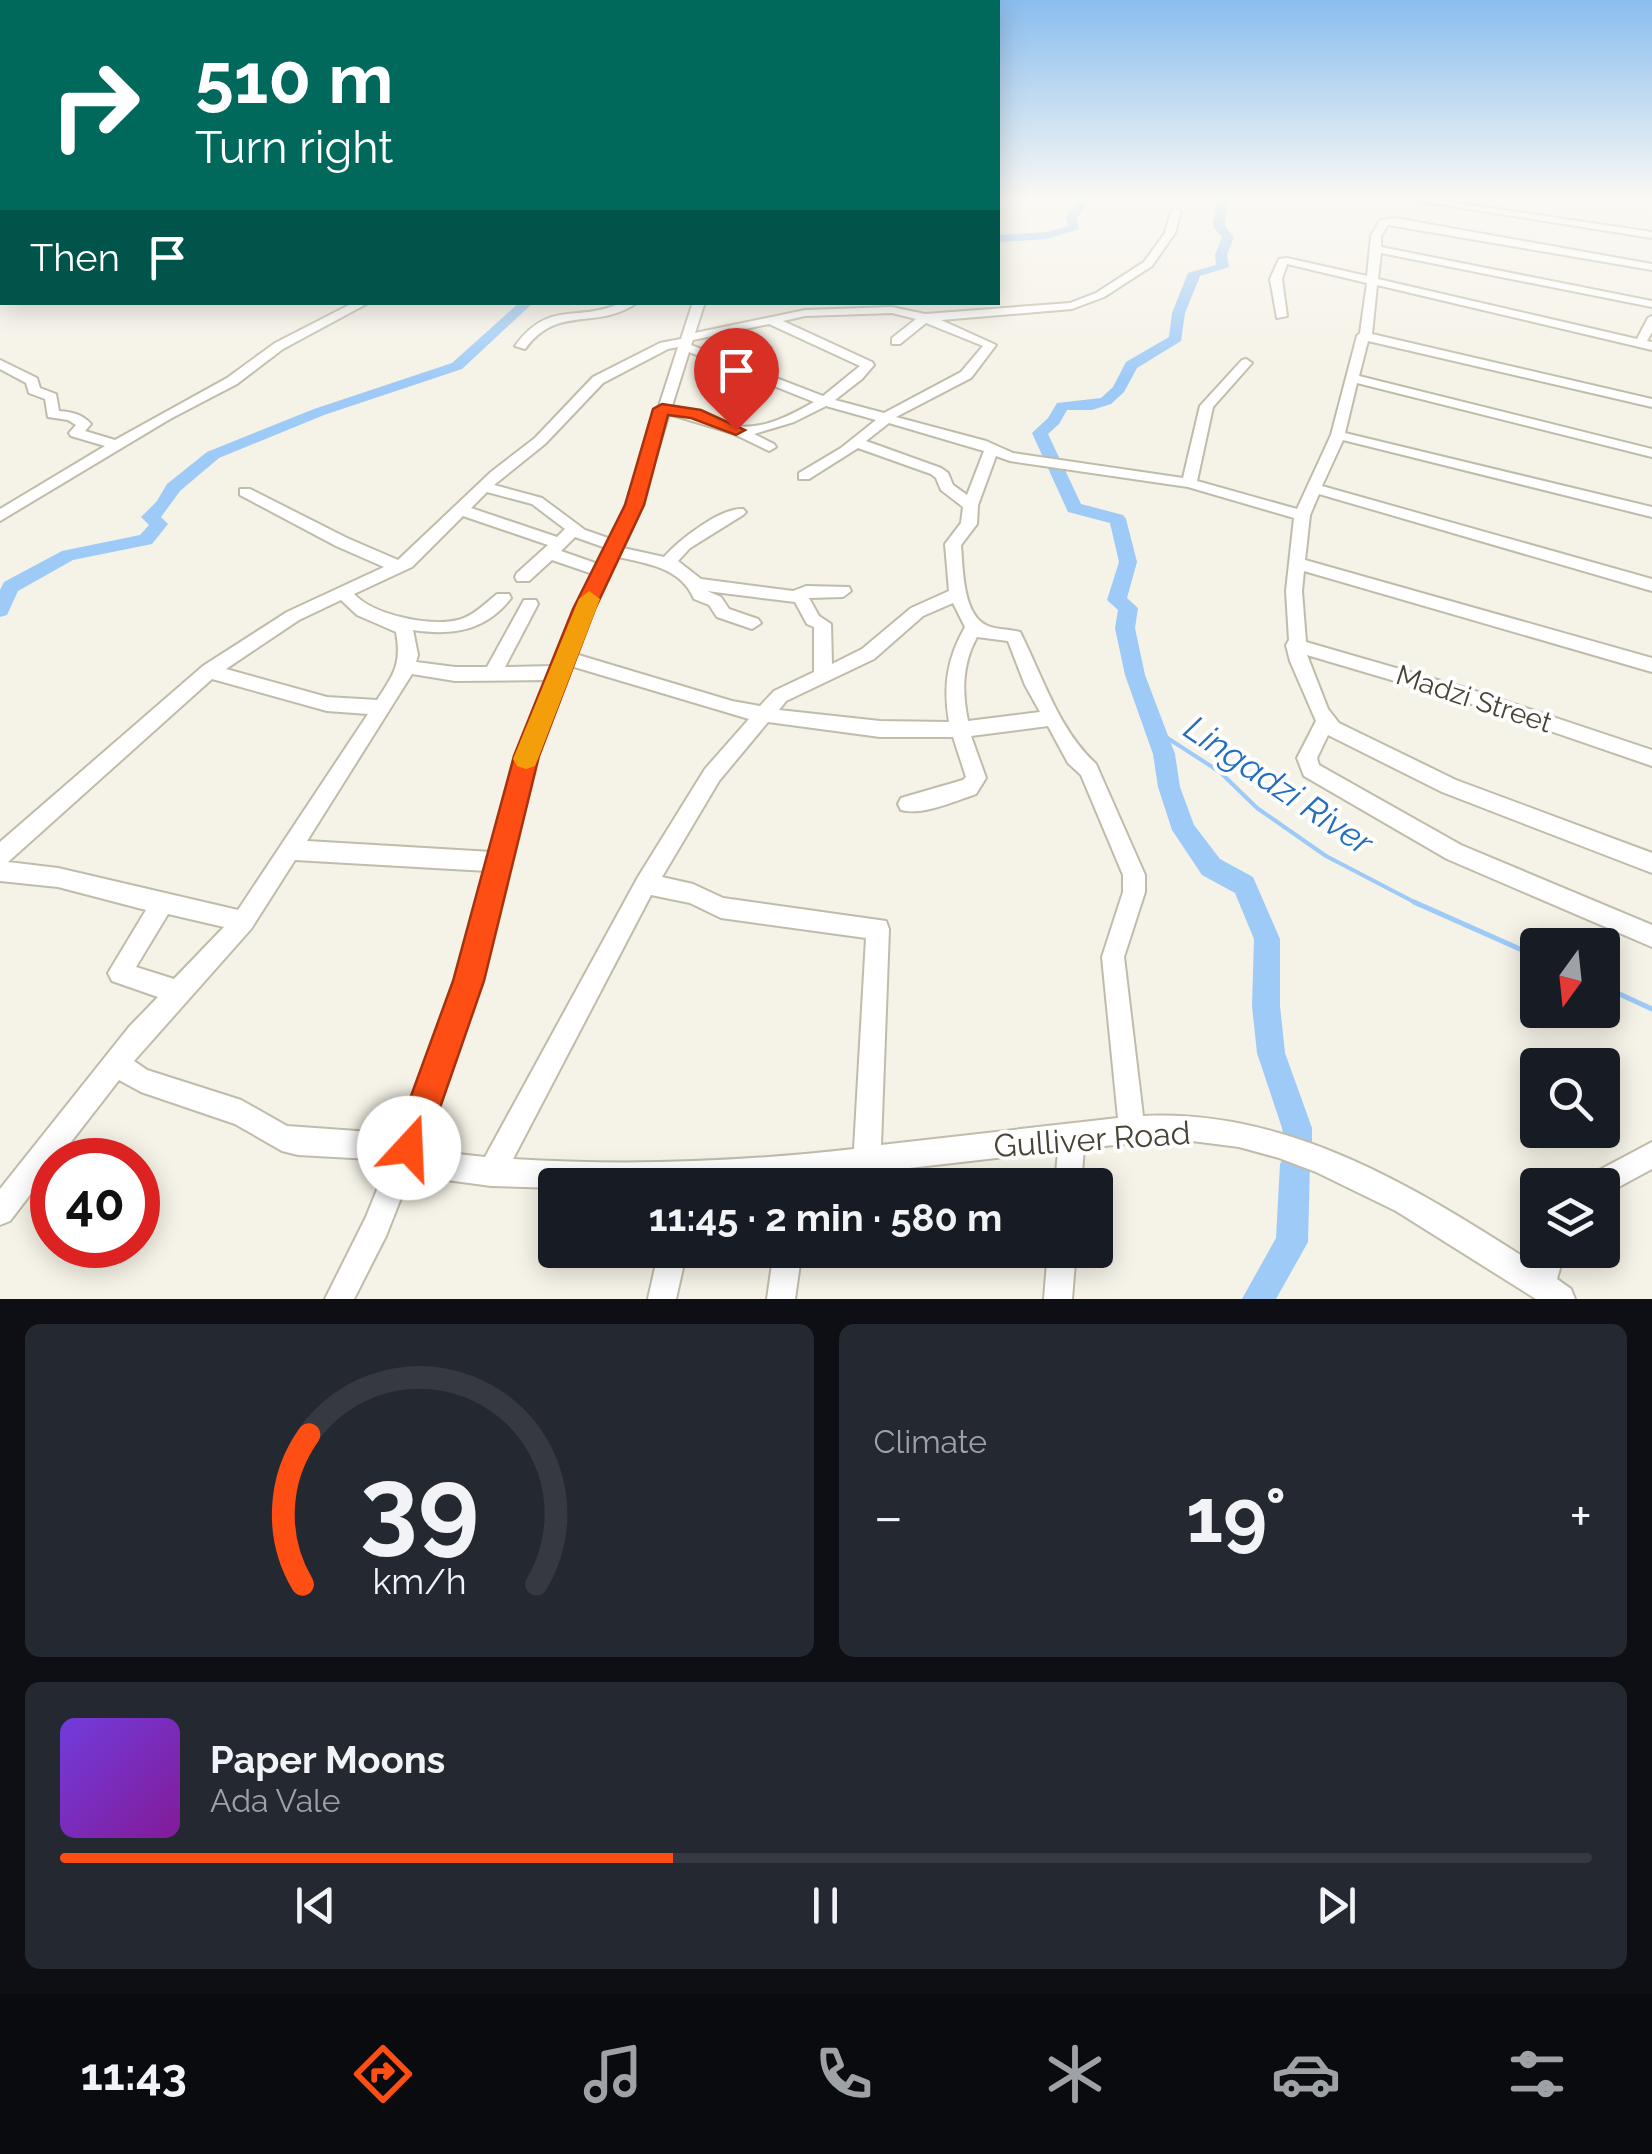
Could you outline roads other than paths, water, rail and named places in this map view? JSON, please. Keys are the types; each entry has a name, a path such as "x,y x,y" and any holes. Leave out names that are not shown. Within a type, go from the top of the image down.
{"street":[{"path":"896,341 925,318 1064,308 1088,301 1151,260"},
{"path":"1375,260 1366,335 1360,342 1354,380 1338,435 1302,515 1294,602 1296,645 1325,722 1436,780 1652,863"},
{"path":"1429,260 1652,304"},
{"path":"1611,260 1652,267"},
{"path":"1281,316 1276,279 1283,261 1646,344 1652,320"},
{"path":"0,516 116,445 232,381 279,346 358,305"},
{"path":"521,346 530,331 549,318 597,316 625,305"},
{"path":"339,1299 406,1154 468,981 526,756 560,665 634,505 698,305"},
{"path":"933,305 944,315"},
{"path":"0,855 209,671 272,628 400,566 540,441 604,376 664,346 768,319 866,310 925,318 990,346 962,378 884,420 858,443 804,476"},
{"path":"736,430 772,425 824,402 854,380 866,362 768,319"},
{"path":"1366,335 1652,403"},
{"path":"685,342 824,402 1023,460 1189,483 1302,515"},
{"path":"0,364 32,381 34,390 50,397 53,414 72,416 84,424 76,433 116,445"},
{"path":"1189,483 1207,406 1246,364"},
{"path":"1354,380 1652,453"},
{"path":"662,409 695,414 768,447"},
{"path":"1338,435 1652,512"},
{"path":"858,443 936,470 946,487 971,505"},
{"path":"491,1173 646,884 706,783 783,694 876,649 929,604 956,594 959,589 952,552 960,532 969,524 971,505 992,449"},
{"path":"484,487 537,500 578,531 614,548 668,563 697,584 800,596 806,592 843,591"},
{"path":"1313,488 1652,585"},
{"path":"245,492 369,556 400,566"},
{"path":"462,510 603,572"},
{"path":"668,563 684,544 738,512"},
{"path":"523,577 571,532 578,531"},
{"path":"1300,564 1652,664"},
{"path":"697,584 700,595 715,602 723,613 752,623"},
{"path":"344,592 357,610 393,621 439,628 463,627 479,620 503,598"},
{"path":"956,594 970,622 980,630"},
{"path":"800,596 813,620 822,624 823,676"},
{"path":"492,674 530,604"},
{"path":"0,1212 177,992 243,922 292,850 407,667 407,637 393,621"},
{"path":"908,804 927,805 947,790 969,788 976,778 954,703 956,674 968,634 980,630 1017,639 1027,671 1075,757 1088,770 1134,875 1134,892 1113,957 1132,1129"},
{"name":"Madzi Street","path":"1296,645 1472,696 1652,758"},
{"path":"407,667 455,674 492,674 560,665 766,715 880,729 960,730 1054,718"},
{"path":"209,671 327,704 382,708"},
{"path":"1325,722 1307,758 1311,770 1320,778 1444,847 1652,936"},
{"path":"292,850 500,862"},
{"path":"0,871 30,870 195,906 243,922"},
{"path":"646,884 693,894 721,908 878,928 867,1160"},
{"path":"163,902 120,972 177,992"},
{"name":"Gulliver Road","path":"117,1065 141,1080 241,1113 282,1138 310,1146 406,1154 491,1173 538,1175"},
{"name":"Gulliver Road","path":"834,1168 867,1160 1132,1129 1212,1130 1269,1142 1393,1197 1551,1292"},
{"path":"1069,1168 1072,1137"},
{"path":"1620,1173 1652,1155"},
{"path":"662,1299 670,1268"},
{"path":"781,1299 785,1268"},
{"path":"1058,1299 1061,1268"}],"waterway":[{"path":"1222,260 1223,267 1194,273 1178,313 1176,338 1131,365 1119,389 1106,401 1062,406 1054,421 1040,433 1074,508 1117,519 1128,562 1117,600 1128,608 1125,628 1135,675 1164,754 1169,787 1184,830 1211,867 1244,885 1267,939 1266,1006 1271,1053 1297,1128 1297,1143"},
{"path":"0,610 11,587 68,555 146,540 159,524 150,517 173,488 213,455 319,412 457,366 525,305"},
{"name":"Lingadzi River","path":"1155,730 1220,772 1257,808 1326,856 1416,903"},
{"name":"Lingadzi River","path":"1416,903 1520,949"},
{"name":"Lingadzi River","path":"1416,903 1420,905"},
{"name":"Lingadzi River","path":"1620,994 1652,1009"},
{"path":"1258,1299 1292,1242 1295,1164"}]}
